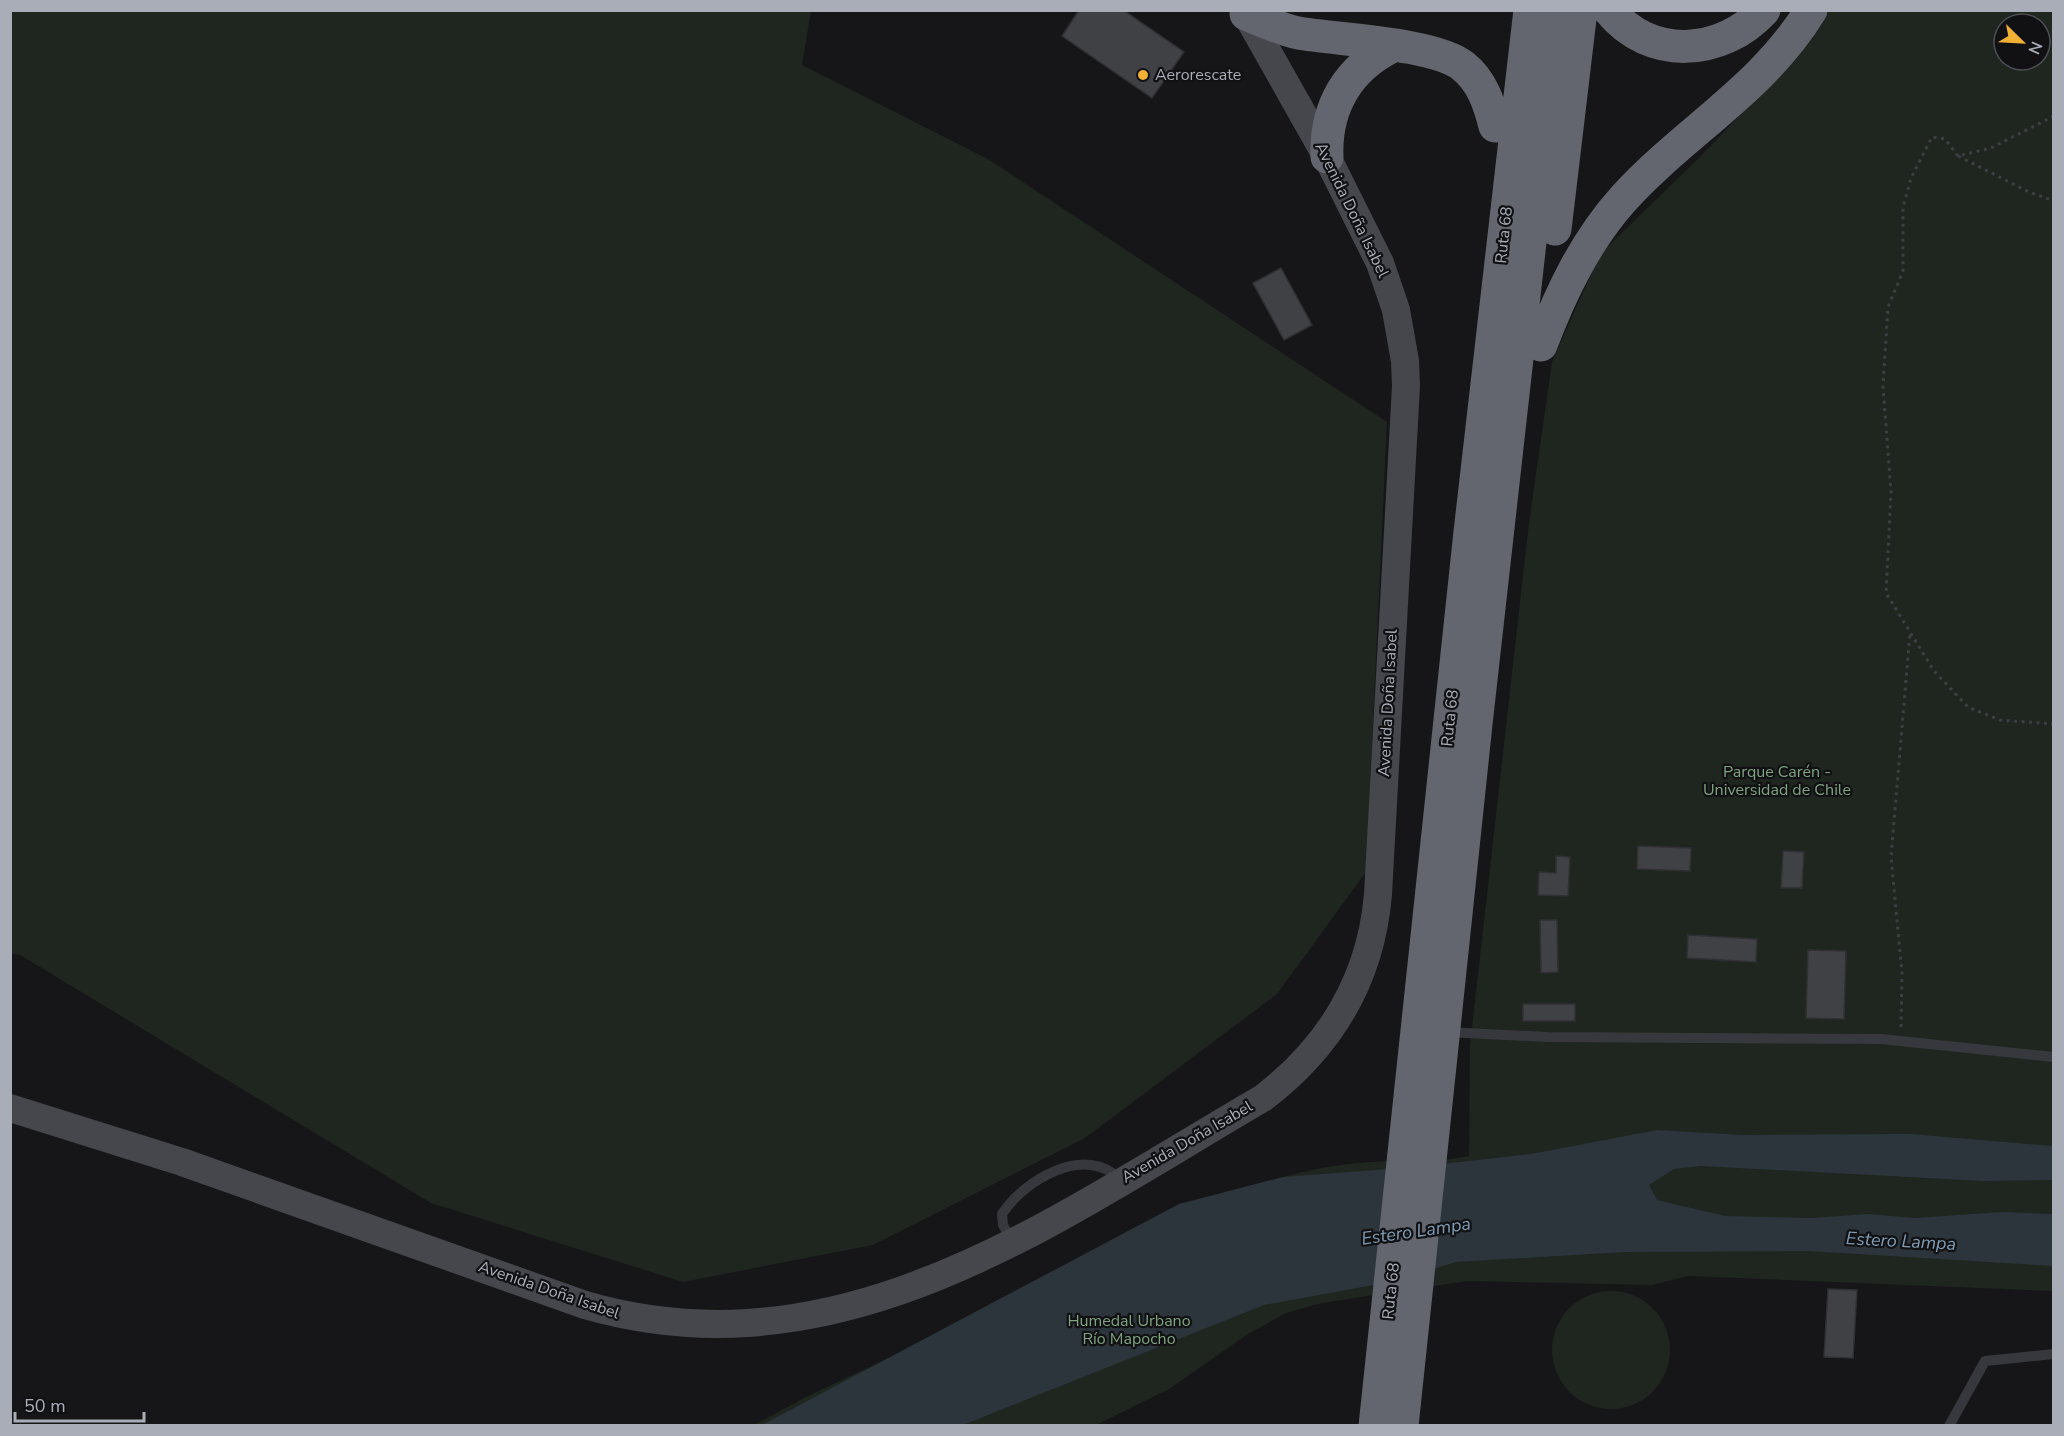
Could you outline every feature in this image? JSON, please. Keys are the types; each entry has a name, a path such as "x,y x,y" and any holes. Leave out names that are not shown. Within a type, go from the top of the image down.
{"highway":[{"path":"1470,532 1473,350 1483,222 1508,10"},
{"name":"Ruta 68","path":"1402,1425 1399,1336 1419,1152 1470,532 1530,10"},
{"name":"Ruta 68","path":"1419,1152 1444,1032 1556,10"},
{"path":"1476,724 1514,560 1581,10"},
{"path":"1609,10 1626,27 1648,39 1684,48 1705,46 1729,37 1744,28 1764,10"},
{"path":"1541,345 1576,267 1611,214 1640,182 1753,84 1792,39 1811,10"},
{"path":"1245,12 1294,32 1436,52 1465,67 1483,90 1495,126"},
{"path":"1328,157 1328,127 1344,86 1365,63 1393,46"},
{"name":"Ruta 68","path":"1376,1425 1399,1336"}],"street":[{"name":"Avenida Doña Isabel","path":"10,1108 182,1162 585,1305 649,1321 728,1326 789,1320 823,1313 939,1276 1013,1243 1263,1098 1303,1065 1320,1045 1348,1003 1359,981 1372,937 1380,859 1405,404 1405,361 1400,327 1389,286 1328,157 1245,12"}],"lane":[{"path":"1444,1032 1548,1037 1900,1040 2054,1057"},
{"path":"1013,1243 1004,1225 1002,1214 1013,1198 1041,1178 1073,1165 1089,1164 1111,1170 1121,1180"},
{"path":"1949,1425 1985,1360 2054,1354"}],"path":[{"path":"1958,156 1991,148 2054,116"},
{"path":"2054,201 2029,192 1958,156 1945,139 1932,137 1919,159 1904,207 1901,247 1903,271 1888,307 1882,386 1891,492 1886,593 1934,670 1968,707 2000,720 2054,724"},
{"path":"1900,1040 1902,973 1891,857 1910,631"}],"green space":[{"path":"11,11 811,11 802,65 988,159 1387,422 1366,872 1277,994 1085,1138 873,1245 683,1282 431,1203 20,955 11,954"},
{"name":"Parque Carén - Universidad de Chile","path":"1823,11 2053,11 2053,1291 1688,1276 1652,1285 1467,1281 1322,1303 1286,1313 1248,1334 1169,1389 1096,1425 752,1426 808,1396 1259,1184 1345,1164 1441,1160 1469,1156 1470,1045 1529,523 1552,362 1600,254 1700,157 1800,52"},
{"path":"1611,1291 1644,1301 1660,1317 1670,1350 1660,1383 1644,1399 1611,1409 1578,1399 1562,1383 1552,1350 1562,1317 1578,1301"}],"water":[{"name":"Humedal Urbano Río Mapocho","path":"1657,1130 1742,1135 1910,1134 2053,1146 2053,1180 1983,1181 1701,1166 1674,1169 1649,1185 1657,1200 1725,1216 1811,1218 1868,1214 1915,1218 2002,1212 2053,1214 2053,1266 1808,1251 1624,1252 1455,1262 1401,1280 1264,1305 963,1425 760,1426 1179,1204 1283,1177 1415,1167 1531,1154"}],"building":[{"name":"Aerorescate","path":"1079,10 1123,10 1184,52 1152,98 1062,36"},
{"path":"1281,268 1312,325 1284,340 1253,283"},
{"path":"1638,846 1691,848 1690,871 1637,869"},
{"path":"1783,851 1804,852 1802,888 1781,888"},
{"path":"1556,856 1570,857 1568,896 1538,895 1539,872 1556,873"},
{"path":"1540,920 1557,920 1558,972 1541,973"},
{"path":"1688,935 1757,939 1756,962 1687,958"},
{"path":"1808,950 1846,951 1844,1019 1806,1018"},
{"path":"1523,1004 1575,1004 1575,1021 1523,1021"},
{"path":"1828,1289 1857,1290 1853,1358 1824,1357"}],"place":[{"name":"Aerorescate","path":"1143,75"}],"water label":[{"name":"Estero Lampa","path":"1416,1231"},
{"name":"Estero Lampa","path":"1901,1241"}]}
